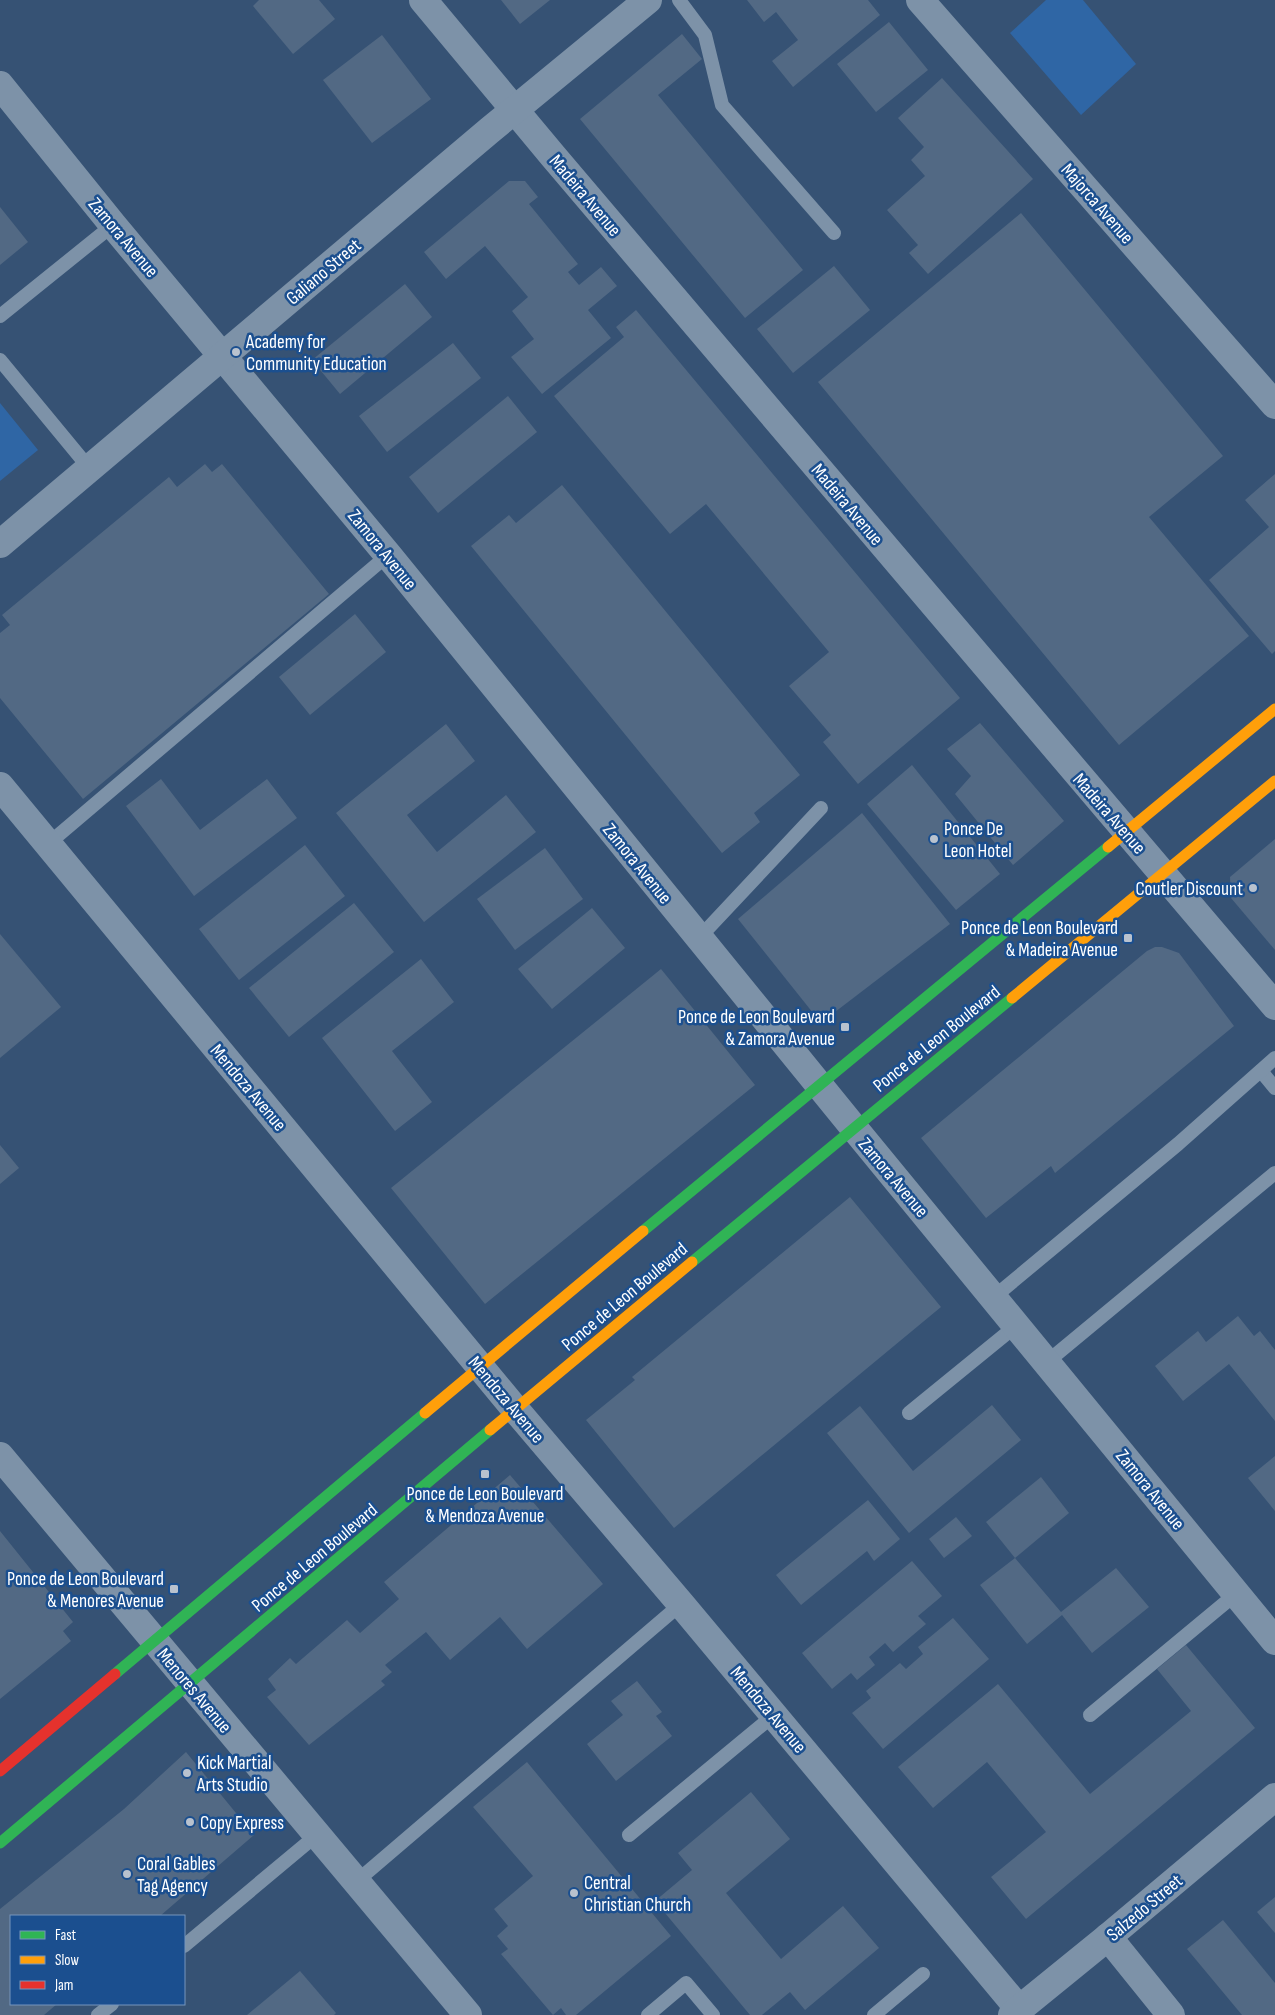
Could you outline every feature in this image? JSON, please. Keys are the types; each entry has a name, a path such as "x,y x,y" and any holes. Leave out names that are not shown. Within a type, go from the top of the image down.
{"street":[{"name":"Madeira Avenue","path":"423,0 514,110 1275,1006"},
{"name":"Galiano Street","path":"0,544 514,110 648,0"},
{"name":"Majorca Avenue","path":"920,0 1275,405"},
{"name":"Zamora Avenue","path":"0,85 113,225 388,555 854,1128 1275,1641"},
{"name":"Ponce de Leon Boulevard","path":"0,1771 480,1366 1275,709"},
{"name":"Ponce de Leon Boulevard","path":"0,1843 515,1409 1275,781"},
{"name":"Mendoza Avenue","path":"0,786 515,1409 774,1715 1015,2012"},
{"name":"Menores Avenue","path":"0,1456 468,2015"},
{"name":"Salzedo Street","path":"1015,2012 1275,1797"},
{"path":"1108,1937 1171,2015"}],"lane":[{"path":"679,0 705,35 722,104 834,233"},
{"path":"0,316 113,225"},
{"path":"0,360 90,469"},
{"path":"48,844 388,555"},
{"path":"700,938 821,808"},
{"path":"994,1297 1178,1144 1275,1058"},
{"path":"1261,1071 1275,1088"},
{"path":"1047,1362 1275,1172"},
{"path":"909,1413 1017,1325"},
{"path":"1090,1715 1237,1593"},
{"path":"357,1881 681,1604"},
{"path":"629,1835 774,1715"},
{"path":"185,1945 318,1834"},
{"path":"874,2015 923,1974"},
{"path":"648,2015 686,1983 713,2015"},
{"path":"98,2015 111,2005"}],"shaded area":[{"path":"1046,0 1083,0 1136,64 1081,115 1010,33"},
{"path":"0,403 38,450 0,481"}],"building":[{"path":"259,0 319,0 335,19 293,54 253,6"},
{"path":"501,0 550,0 520,24"},
{"path":"747,0 868,0 880,15 793,87 772,61 798,40 776,12 764,22"},
{"path":"889,22 928,70 876,112 837,64"},
{"path":"682,34 702,59 658,95 803,270 745,318 580,119"},
{"path":"382,35 431,99 372,143 323,80"},
{"path":"942,78 1033,179 928,274 909,253 918,245 887,210 925,176 911,160 924,147 898,118"},
{"path":"509,181 525,181 538,197 529,204 578,264 568,272 579,285 601,267 617,286 588,310 611,338 542,394 511,357 534,339 512,311 528,297 485,246 446,279 424,252"},
{"path":"0,207 28,242 0,265"},
{"path":"1021,213 1223,456 1149,517 1249,636 1119,745 818,382"},
{"path":"834,266 870,310 793,373 757,329"},
{"path":"405,284 432,317 340,394 312,360"},
{"path":"636,310 960,698 858,784 823,742 831,735 789,686 829,652 706,504 670,534 554,396 624,337 616,327"},
{"path":"453,343 481,378 387,452 359,416"},
{"path":"508,396 537,432 438,513 409,477"},
{"path":"205,464 212,472 222,464 329,594 83,799 0,698 0,633 10,625 2,615 169,477 177,487"},
{"path":"1275,474 1275,651 1272,654 1209,580 1269,527 1245,500"},
{"path":"562,485 800,775 754,813 760,822 722,853 471,546 509,515 516,523"},
{"path":"355,614 386,652 310,715 279,677"},
{"path":"980,723 1064,821 1013,865 955,794 971,776 947,749"},
{"path":"446,724 475,761 407,815 437,852 506,795 536,832 424,922 336,813"},
{"name":"Ponce De Leon Hotel","path":"912,765 1000,874 956,910 867,804"},
{"path":"161,779 200,830 267,779 297,818 194,896 126,806"},
{"path":"862,813 950,924 835,1012 822,1015 813,1013 738,919"},
{"name":"Coutler Discount","path":"1275,839 1275,950 1231,898 1230,877"},
{"path":"305,845 345,896 239,980 199,929"},
{"path":"545,848 583,899 515,950 477,899"},
{"path":"354,903 394,952 289,1037 249,988"},
{"path":"592,908 625,948 552,1009 518,969"},
{"path":"0,934 61,1007 0,1058"},
{"path":"1155,947 1162,947 1179,953 1234,1026 1055,1173 1051,1166 986,1218 921,1138 1147,951"},
{"path":"421,959 454,1002 392,1051 432,1102 395,1131 322,1038"},
{"path":"661,969 755,1085 485,1304 391,1188"},
{"path":"0,1145 19,1168 0,1184"},
{"path":"850,1197 941,1307 674,1528 586,1420 635,1380 632,1377"},
{"path":"1238,1316 1254,1336 1260,1331 1275,1350 1275,1421 1229,1364 1183,1401 1155,1366 1198,1331 1206,1342"},
{"path":"992,1405 1021,1440 909,1533 827,1433 860,1406 913,1471"},
{"path":"1275,1456 1275,1511 1248,1478"},
{"path":"510,1475 603,1584 527,1649 500,1617 450,1660 426,1632 385,1665 392,1672 381,1681 385,1685 309,1745 267,1697 276,1690 268,1679 290,1658 296,1664 347,1620 360,1633 399,1599 384,1582"},
{"path":"1041,1477 1069,1513 1015,1558 986,1522"},
{"path":"868,1500 900,1539 874,1561 867,1551 801,1605 776,1575"},
{"path":"956,1517 972,1536 944,1558 929,1539"},
{"path":"0,1531 73,1622 63,1631 71,1641 0,1699"},
{"path":"1015,1558 1061,1612 1116,1568 1149,1607 1092,1653 1062,1615 1027,1644 980,1585"},
{"path":"912,1561 942,1596 918,1616 926,1624 893,1652 885,1643 869,1657 875,1665 857,1680 851,1673 832,1689 802,1653"},
{"path":"953,1618 989,1659 883,1749 852,1713 871,1698 866,1691 900,1663 906,1669 923,1654 918,1647"},
{"path":"1186,1645 1255,1728 1026,1919 991,1877 1046,1832 987,1762 933,1808 898,1767 998,1684 1090,1794 1191,1711 1157,1669"},
{"path":"637,1681 662,1712 656,1716 672,1736 616,1781 587,1744 623,1715 611,1701"},
{"path":"186,1752 254,1835 161,1915 10,1915 10,2005 56,2005 44,2015 0,2015 0,1909 124,1809"},
{"name":"Central Christian Church","path":"527,1762 671,1936 576,2015 566,2015 561,2008 553,2015 501,1954 508,1949 497,1936 508,1926 494,1909 533,1876 473,1807"},
{"path":"751,1792 790,1839 726,1893 781,1959 843,1906 879,1948 805,2010 790,1992 762,2015 750,2015 655,1901 692,1870 678,1853"},
{"path":"1275,1897 1275,1933 1257,1912"},
{"path":"1223,1920 1275,1983 1275,2015 1242,2015 1187,1949"},
{"path":"300,1971 336,2013 334,2015 247,2015"}],"traffic: fast":[{"path":"643,1231 1108,847"},
{"path":"692,1262 1012,998"},
{"path":"115,1674 425,1413"},
{"path":"0,1843 490,1430"}],"traffic: slow":[{"path":"1108,847 1275,709"},
{"path":"1012,998 1275,781"},
{"path":"425,1413 643,1231"},
{"path":"490,1430 692,1262"}],"traffic: jam":[{"path":"0,1771 115,1674"}],"place":[{"name":"Academy for Community Education","path":"236,352"},
{"name":"Ponce De Leon Hotel","path":"934,839"},
{"name":"Coutler Discount","path":"1253,888"},
{"name":"Ponce de Leon Boulevard & Madeira Avenue","path":"1128,938"},
{"name":"Ponce de Leon Boulevard & Zamora Avenue","path":"845,1027"},
{"name":"Ponce de Leon Boulevard & Mendoza Avenue","path":"485,1474"},
{"name":"Ponce de Leon Boulevard & Menores Avenue","path":"174,1589"},
{"name":"Kick Martial Arts Studio","path":"187,1773"},
{"name":"Copy Express","path":"190,1822"},
{"name":"Coral Gables Tag Agency","path":"127,1874"},
{"name":"Central Christian Church","path":"574,1893"}]}
